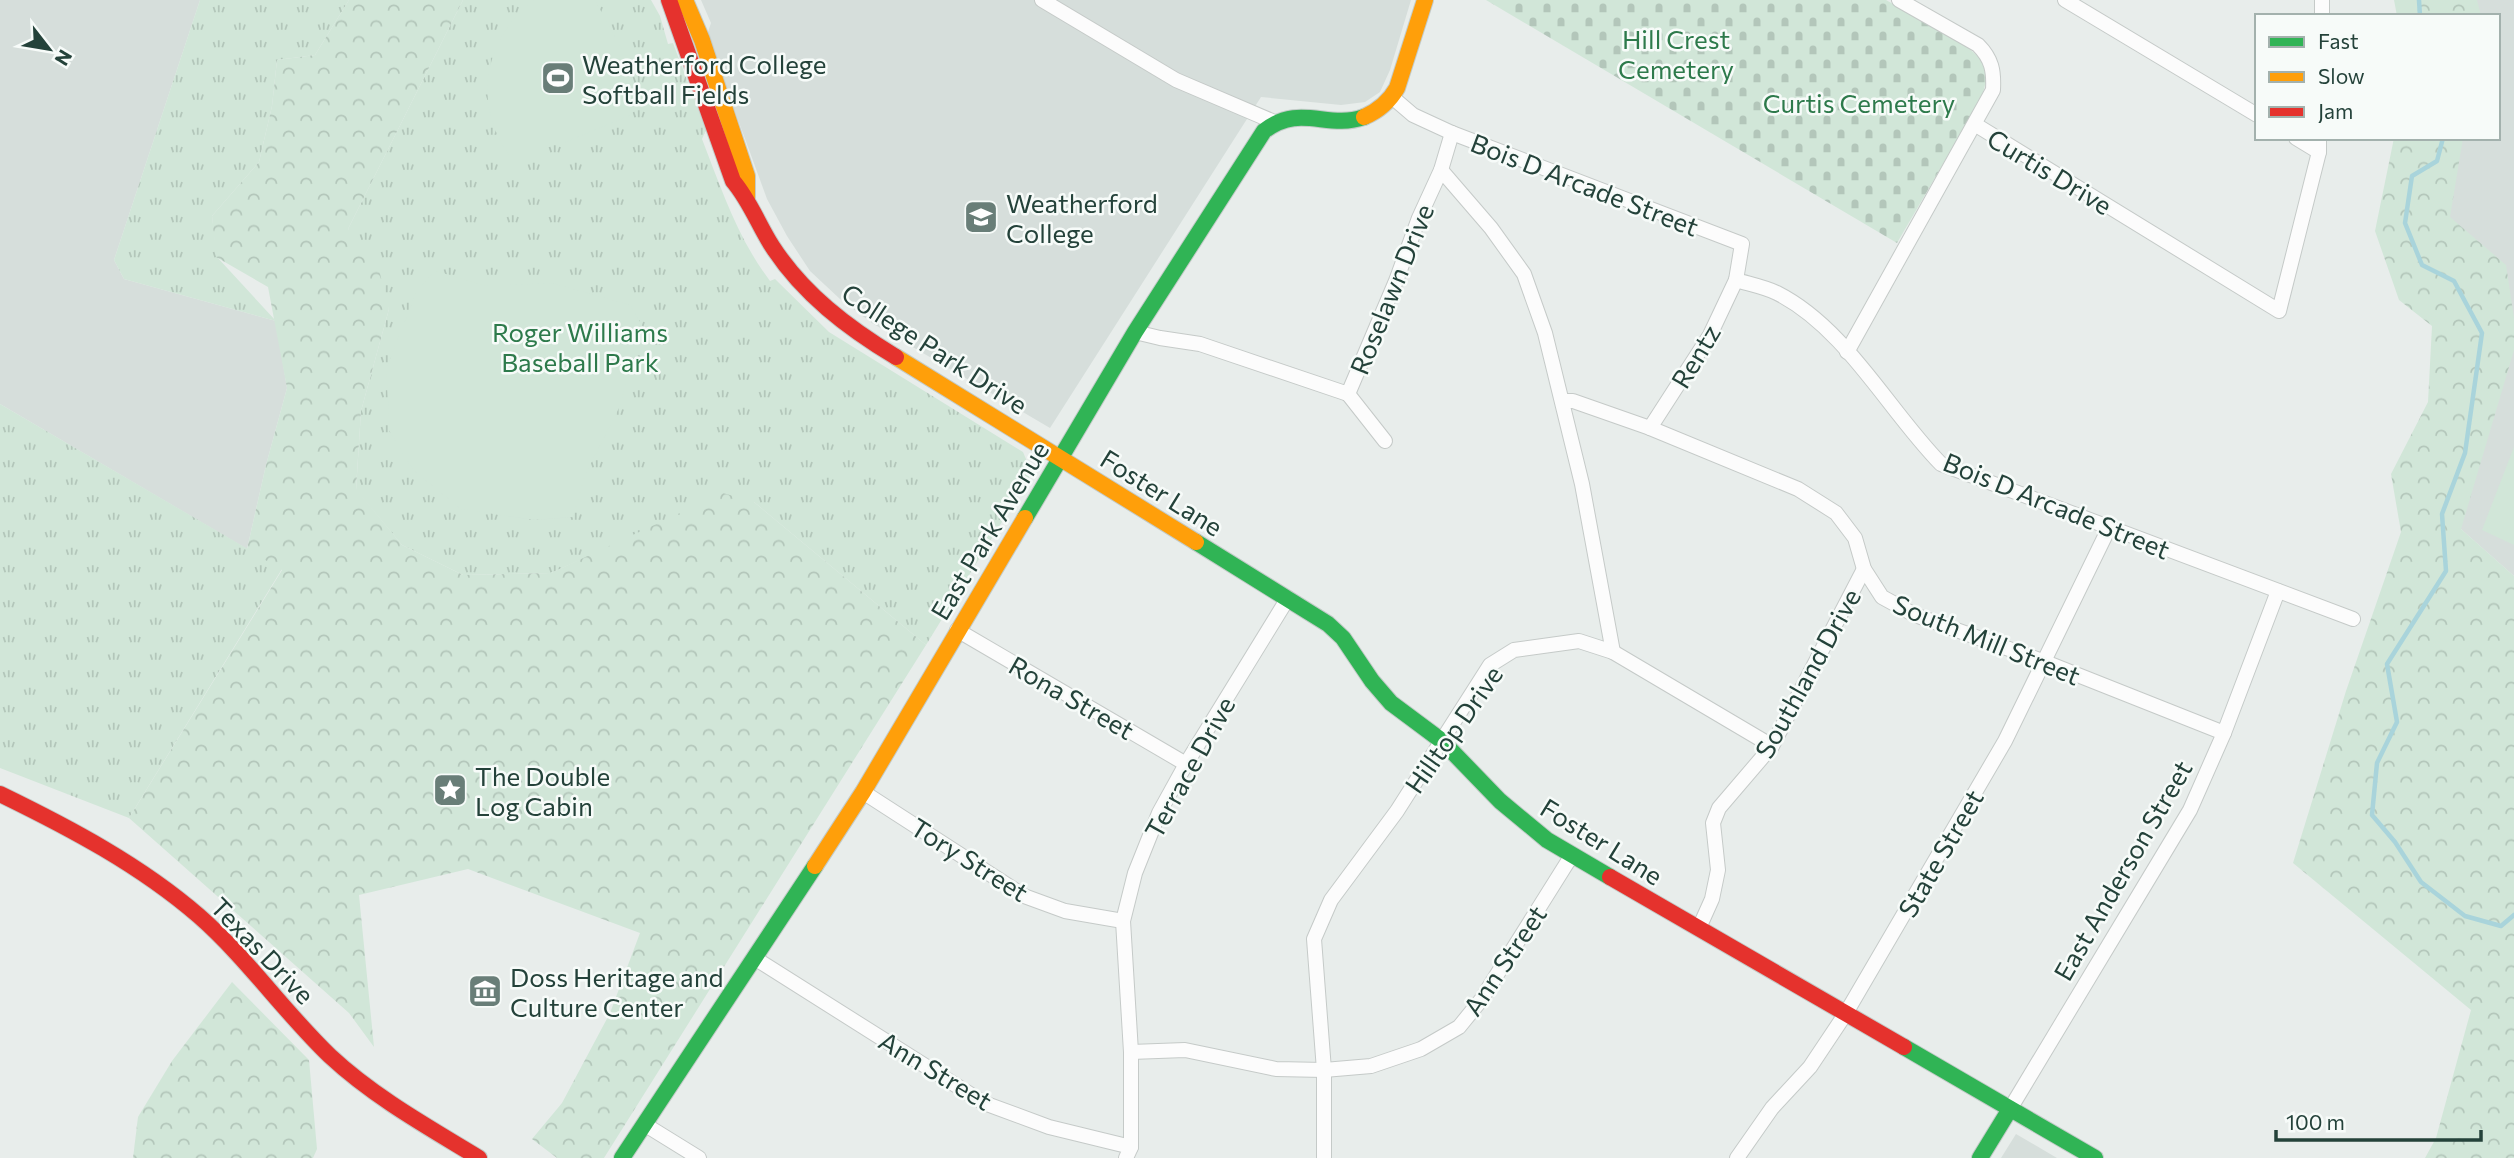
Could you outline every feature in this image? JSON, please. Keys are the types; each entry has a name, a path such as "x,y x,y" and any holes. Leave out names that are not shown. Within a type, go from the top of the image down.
{"street":[{"name":"College Park Drive","path":"669,0 733,181 747,198 771,244 806,290 863,338 1061,458"},
{"name":"College Park Drive","path":"685,0 702,40 747,176 747,198"},
{"path":"1042,0 1176,80 1272,121 1303,117 1340,121 1369,117 1392,97 1399,85 1425,0"},
{"name":"Curtis Drive","path":"1899,0 1978,45 1988,55 1994,72 1993,90 1976,125 2279,311 2319,145"},
{"path":"2065,0 2255,114"},
{"name":"Bois D Arcade Street","path":"1392,97 1413,115 1452,134 1742,244 1736,280 1776,293 1814,317 1847,352 1920,443 1941,464 2353,619"},
{"name":"East Park Avenue","path":"622,1158 756,959 863,792 1135,332 1272,121"},
{"path":"1847,352 1976,125"},
{"name":"Roselawn Drive","path":"1135,332 1200,344 1348,394 1441,170 1452,134"},
{"path":"1441,170 1491,229 1524,274 1545,333 1563,401 1582,484 1613,652"},
{"name":"Rentz","path":"1650,428 1710,335 1736,280"},
{"path":"1348,394 1385,441"},
{"name":"South Mill Street","path":"1563,401 1573,401 1650,428 1798,489 1836,513 1855,538 1864,569 1882,597 1915,615 2045,662 2224,733"},
{"name":"Foster Lane","path":"1061,458 1328,624 1343,638 1372,681 1391,703 1441,741 1523,821 1572,855 2095,1158"},
{"name":"State Street","path":"1737,1158 1772,1108 1810,1067 1846,1013 2006,741 2109,528"},
{"name":"Southland Drive","path":"1699,928 1712,899 1718,870 1713,823 1719,808 1772,746 1864,569"},
{"name":"East Anderson Street","path":"1980,1158 2190,810 2224,733 2278,591"},
{"name":"Terrace Drive","path":"1128,1152 1132,1052 1123,921 1135,873 1159,813 1186,764 1288,598"},
{"name":"Rona Street","path":"957,630 1186,764"},
{"name":"Hilltop Drive","path":"1324,1158 1324,1070 1314,939 1331,900 1397,811 1490,665 1514,650 1579,641 1613,652 1772,746"},
{"name":"Tory Street","path":"863,792 1024,896 1065,911 1123,921"},
{"name":"Texas Drive","path":"0,794 87,838 142,872 200,917 245,962 290,1014 349,1072 411,1116 479,1158"},
{"name":"Ann Street","path":"1132,1052 1185,1050 1276,1069 1324,1070 1371,1066 1421,1049 1459,1027 1492,985 1572,855"},
{"name":"Ann Street","path":"756,959 984,1103 1128,1152"},
{"path":"644,1124 699,1158"}],"shaded area":[{"path":"0,0 200,0 114,260 124,279 276,321 287,388 247,549 0,404"},
{"name":"Weatherford College","path":"701,0 1411,0 1390,70 1380,92 1365,102 1341,105 1261,97 1050,428 872,323 840,299 810,271 767,199 707,35 711,23"},
{"path":"2419,0 2514,0 2514,576 2461,529 2465,454 2444,140 2500,140 2500,14 2419,14"},
{"path":"2016,1134 2057,1158 2001,1158"}],"green space":[{"path":"200,0 349,0 315,55 277,60 272,106 259,162 212,216 217,257 276,321 124,279 114,260"},
{"path":"349,0 463,0 348,229 378,266 389,309 361,411 356,489 402,545 463,575 551,573 723,493 754,502 926,645 604,1158 557,1158 532,1139 562,1103 610,1013 640,933 468,869 359,895 374,1047 349,1013 129,818 282,570 247,549 287,388 268,287 216,257 212,216 259,162 272,106 277,60 315,55"},
{"name":"Roger Williams Baseball Park","path":"463,0 651,0 660,16 668,44 673,43 706,130 702,139 731,213 770,281 775,279 829,332 1023,452 1032,473 926,645 754,502 618,543 551,573 463,575 402,545 356,490 361,411 389,309 348,229"},
{"name":"Weatherford College Softball Fields","path":"535,0 595,0 621,48 636,106 631,115 563,143 509,155 497,135 490,114 489,72 504,33 518,15"},
{"name":"Curtis Cemetery","path":"1486,0 1886,0 1965,45 1981,59 1987,77 1982,97 1897,243"},
{"path":"2394,0 2477,0 2480,14 2397,14"},
{"path":"2394,140 2463,140 2450,217 2506,265 2514,318 2514,350 2461,529 2514,576 2514,1158 2425,1158 2436,1138 2471,1010 2293,863 2346,691 2401,532 2391,474 2428,402 2432,326 2399,300 2375,231"},
{"path":"436,271 486,286 552,283 630,305 643,327 619,408 585,475 573,517 534,520 461,509 413,470 390,432 386,369 418,288"},
{"path":"0,404 282,569 129,818 0,768"},
{"path":"2514,447 2514,545 2482,530"},
{"path":"232,982 309,1060 317,1149 313,1158 133,1158 138,1117 172,1061"}],"waterway":[{"path":"2419,0 2420,14"},
{"path":"2442,140 2437,161 2412,176 2405,223 2422,265 2454,281 2482,333 2465,453 2442,514 2446,571 2387,664 2397,722 2377,763 2372,815 2395,842 2421,882 2465,916 2501,926 2514,915"}],"traffic: fast":[{"path":"1025,518 1135,332 1264,131 1290,119 1338,121 1364,117"},
{"path":"1196,542 1328,624 1343,638 1372,681 1391,703 1442,741 1500,801 1547,840 1610,877"},
{"path":"622,1158 815,866"},
{"path":"1904,1047 2095,1158"},
{"path":"1980,1158 2010,1109"}],"traffic: slow":[{"path":"685,0 702,40 747,176 747,198"},
{"path":"1364,117 1383,106 1397,88 1425,0"},
{"path":"896,357 1196,542"},
{"path":"815,866 863,792 1025,518"}],"traffic: jam":[{"path":"669,0 733,181 772,246 812,295 861,334 896,357"},
{"path":"0,794 104,849 153,880 217,932 313,1039 347,1071 402,1111 479,1158"},
{"path":"1610,877 1904,1047"}],"place":[{"name":"Weatherford College Softball Fields","path":"558,78"},
{"name":"Weatherford College","path":"981,217"},
{"name":"The Double Log Cabin","path":"450,790"},
{"name":"Doss Heritage and Culture Center","path":"485,991"}],"park label":[{"name":"Hill Crest Cemetery","path":"1676,53"}]}
